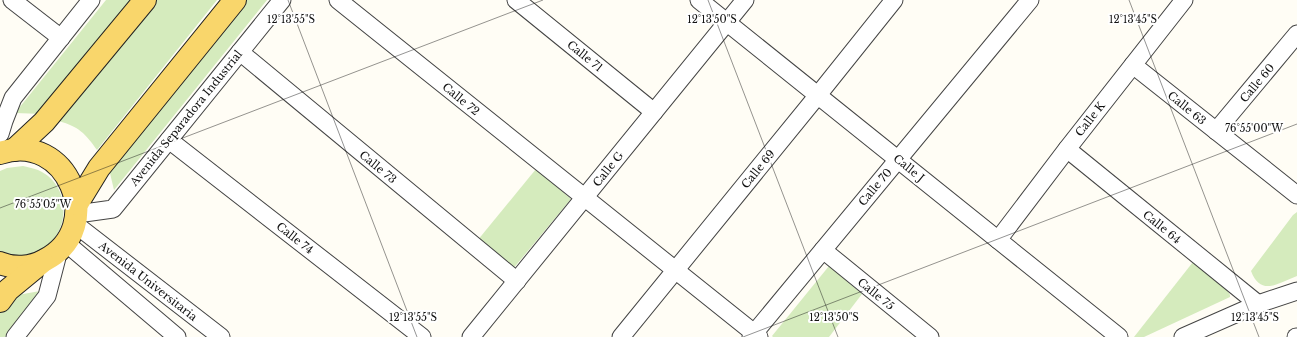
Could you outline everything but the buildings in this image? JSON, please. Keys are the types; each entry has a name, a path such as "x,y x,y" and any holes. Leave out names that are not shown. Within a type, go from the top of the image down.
{"main road":[{"path":"5,146 44,122 145,0"},
{"name":"Avenida Separadora Industrial","path":"0,301 8,290 66,233 99,168 235,0"},
{"path":"0,263 23,267 66,233 72,185 60,168 44,156 34,152 5,146"}],"street":[{"path":"12,0 61,38"},
{"path":"5,146 4,121 13,98 91,0"},
{"name":"Avenida Separadora Industrial","path":"15,337 47,296 66,233 113,208 282,0"},
{"name":"Calle 72","path":"338,0 676,270 755,336"},
{"name":"Calle 71","path":"516,0 654,112"},
{"name":"Calle J","path":"699,0 1119,337"},
{"name":"Calle G","path":"471,337 745,0"},
{"name":"Calle 69","path":"622,337 894,0"},
{"name":"Calle 70","path":"755,336 823,250 1030,0"},
{"name":"Calle K","path":"998,240 1067,149 1184,0"},
{"name":"Calle 60","path":"1216,132 1291,53 1297,34"},
{"name":"Calle 73","path":"240,52 517,281"},
{"name":"Calle 63","path":"1134,65 1216,132 1297,195"},
{"name":"Calle 74","path":"169,140 422,337"},
{"name":"Calle 64","path":"1067,149 1258,304"},
{"name":"Avenida Universitaria","path":"66,233 177,337"},
{"name":"Avenida Universitaria","path":"66,233 221,337"},
{"name":"Calle 75","path":"823,250 930,337"},
{"path":"1184,337 1258,304 1297,291"}],"green space":[{"path":"106,0 134,0 43,114 15,113"},
{"path":"156,0 217,0 97,150 81,131 59,121"},
{"path":"244,0 267,0 114,190 109,169"},
{"path":"23,166 38,170 50,178 59,189 63,203 63,216 60,230 52,241 41,250 27,255 10,254 0,251 0,171 7,168"},
{"path":"536,169 571,199 512,270 477,241"},
{"path":"1297,212 1297,276 1271,286 1260,284 1255,279 1251,271 1293,215"},
{"path":"1193,262 1227,290 1230,297 1144,337 1134,337"},
{"path":"829,266 862,294 829,337 773,337 772,336"},
{"path":"40,291 5,337 0,337 0,311 12,296"}]}
